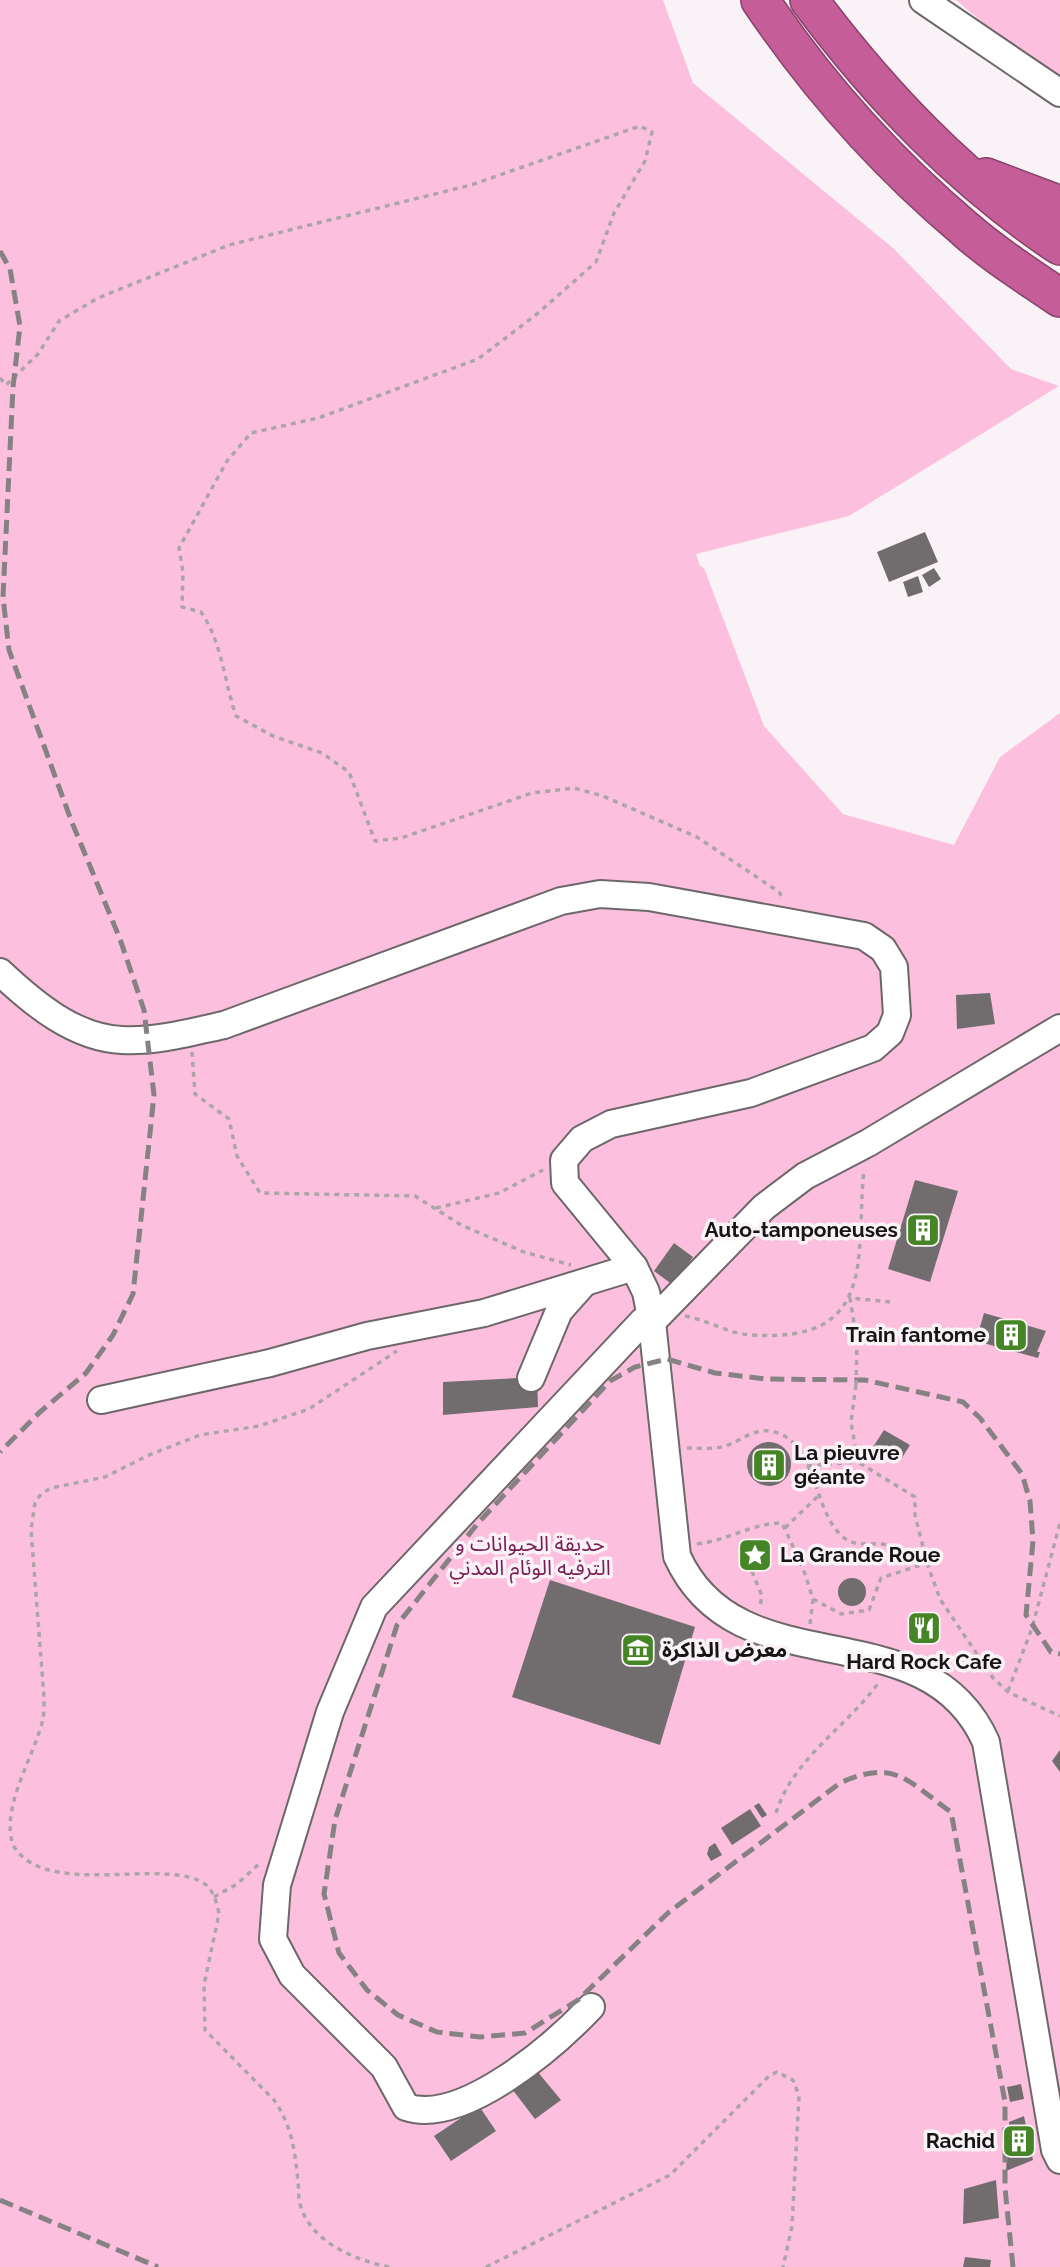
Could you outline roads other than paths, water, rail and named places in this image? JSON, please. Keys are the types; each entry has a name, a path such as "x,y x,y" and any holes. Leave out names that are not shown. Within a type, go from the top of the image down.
{"highway":[{"path":"760,0 798,55 887,156 966,230 1060,298"},
{"path":"808,0 851,57 946,159 1020,220 1060,246"},
{"path":"946,159 1022,193 1060,205"}],"street":[{"path":"923,0 1060,93"},
{"path":"0,972 31,1001 76,1029 121,1041 191,1032 263,1011 561,901 600,894 649,897 864,936 883,949 894,967 897,1015 890,1032 873,1048 751,1093 611,1124 582,1139 564,1160 565,1183 635,1267 646,1292 675,1542 685,1575 706,1599 728,1617 754,1629 796,1642 866,1655 923,1673 952,1692 975,1717 986,1742 1058,2161"},
{"path":"590,2007 551,2045 479,2094 449,2107 422,2112 406,2107 384,2067 292,1975 273,1939 277,1885 330,1712 374,1607 643,1321 651,1320 764,1207 805,1176 868,1143 1060,1028"},
{"path":"101,1400 484,1313 579,1274 635,1267"},
{"path":"531,1378 559,1311 579,1274"}],"railway":[{"path":"0,251 10,269 20,326 13,387 3,597 9,650 71,820 120,939 144,1010 154,1095 133,1294 113,1335 86,1373 40,1412 0,1452"},
{"path":"1013,2267 1005,2188 1005,2102 951,1812 900,1776 874,1773 840,1783 669,1912 578,2000 525,2033 480,2037 437,2032 398,2015 367,1990 339,1953 324,1894 335,1820 397,1625 478,1523 610,1381 635,1367 667,1359 715,1373 766,1379 865,1380 963,1402 980,1418 1022,1474 1030,1501 1033,1541 1026,1615 1051,1652 1060,1654"},
{"path":"0,2200 158,2267"}],"place":[{"name":"Auto-tamponeuses","path":"923,1230"},
{"name":"Train fantome","path":"1011,1335"},
{"name":"La pieuvre géante","path":"769,1465"},
{"name":"La Grande Roue","path":"755,1555"},
{"name":"Hard Rock Cafe","path":"924,1628"},
{"name":"معرض الذاكرة","path":"638,1650"},
{"name":"Rachid","path":"1019,2141"}],"park label":[{"name":"حديقة الحيوانات و الترفيه الوئام المدني","path":"530,1556"}]}
